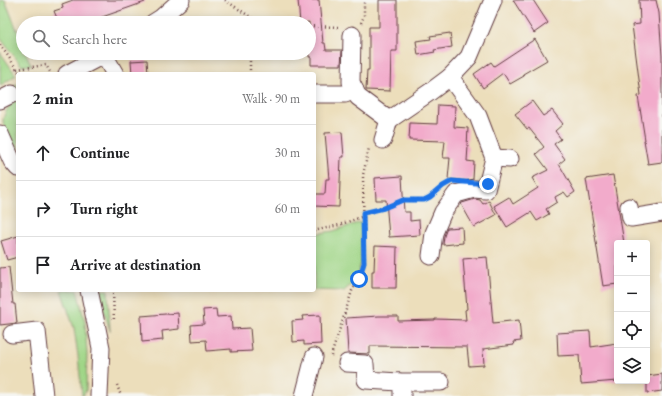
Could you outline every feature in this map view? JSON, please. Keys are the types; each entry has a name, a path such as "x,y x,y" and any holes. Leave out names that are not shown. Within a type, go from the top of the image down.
{"street":[{"path":"383,140 389,120 450,77 469,57 493,0"},
{"path":"162,16 172,3"},
{"path":"352,35 351,82 354,90 358,97 389,120"},
{"path":"71,72 94,60"},
{"path":"109,60 114,72"},
{"path":"431,256 434,233 443,212 456,194 474,190 486,190 490,177 502,158 478,116 450,77"},
{"path":"316,94 345,94 354,90"},
{"path":"0,134 12,162 16,166"},
{"path":"629,207 631,218 662,213"},
{"path":"89,292 101,348 99,396"},
{"path":"12,334 36,331 44,396"},
{"path":"304,396 322,358"},
{"path":"348,363 365,364 366,380 400,389 441,382"}],"path":[{"path":"225,0 249,16"},
{"path":"0,45 19,72"},
{"path":"250,60 250,72"},
{"path":"17,69 46,65 51,72"},
{"path":"322,358 352,291 359,279 364,263 363,175 372,136 383,140"},
{"path":"316,231 339,225 403,200 424,200 440,189"}],"green space":[{"path":"0,0 5,0 16,28 16,58 0,38"},
{"path":"0,52 16,75 0,86"},
{"path":"17,60 29,60 31,65 22,66"},
{"path":"16,85 16,98 12,87"},
{"path":"16,98 16,147 3,125 3,118"},
{"path":"361,222 361,263 355,281 344,291 316,290 316,234 333,231"},
{"path":"62,292 78,292 85,322 87,354 86,390 83,396 82,396 74,328"},
{"path":"99,292 108,292 110,331"}],"building":[{"path":"73,0 145,0 145,2 105,16 56,16 54,11 63,8 62,4"},
{"path":"298,0 319,0 323,43 325,43 326,50 342,50 341,65 311,65 311,60 316,60 316,16 299,16"},
{"path":"379,0 397,0 397,51 391,51 390,91 366,90 367,70 369,70 369,27 379,27"},
{"path":"513,0 533,0 548,23 534,33"},
{"path":"639,0 656,0 659,13 662,56 662,162 648,164 638,96 641,95 632,25 640,24"},
{"path":"450,33 452,47 434,50 435,52 418,55 416,41 431,39 430,36"},
{"path":"535,39 547,60 523,74 524,76 510,84 503,73 483,88 474,74 491,62 494,66"},
{"path":"147,60 148,72 132,72 131,61"},
{"path":"532,101 543,116 552,110 563,124 555,131 561,139 554,144 565,159 559,164 575,192 568,197 564,192 555,197 557,202 546,209 549,214 537,221 531,212 507,227 494,206 509,197 513,204 538,188 532,178 548,170 536,154 544,147 529,128 527,129 515,114"},
{"path":"438,105 455,106 454,127 468,128 467,161 474,162 473,179 466,181 448,179 450,158 443,158 445,141 409,140 410,123 437,124"},
{"path":"342,132 344,157 341,157 339,207 316,206 316,194 325,194 326,179 329,179 325,133"},
{"path":"613,175 624,240 614,240 614,284 603,286 586,179"},
{"path":"402,176 404,212 410,212 410,221 419,220 420,235 389,237 386,200 376,200 375,178"},
{"path":"475,199 480,200 483,204 489,201 496,215 474,227 461,204"},
{"path":"462,227 463,243 443,245 447,228"},
{"path":"16,237 16,258 7,260 1,241"},
{"path":"375,246 397,247 396,288 372,288 372,271 374,271"},
{"path":"487,257 493,323 519,320 521,341 513,342 514,345 483,349 484,365 469,366 467,347 370,346 370,354 348,353 346,318 398,316 398,321 435,319 466,320 465,310 467,309 463,259"},
{"path":"9,267 13,304 15,304 17,323 0,325 0,268"},
{"path":"216,309 217,317 231,316 232,329 250,328 252,351 231,352 231,349 207,351 206,340 192,341 191,325 204,324 203,310"},
{"path":"178,313 179,329 162,331 163,340 142,342 141,316"},
{"path":"320,315 321,344 304,345 304,341 293,342 292,321 303,320 302,316"},
{"path":"590,331 591,347 614,343 614,381 581,384 579,355 558,356 557,333"},
{"path":"662,374 662,391 647,393 647,384 650,384 650,376"}],"route":[{"path":"359,279 364,263 363,213 384,208 403,200 424,200 452,181 488,184"}]}
